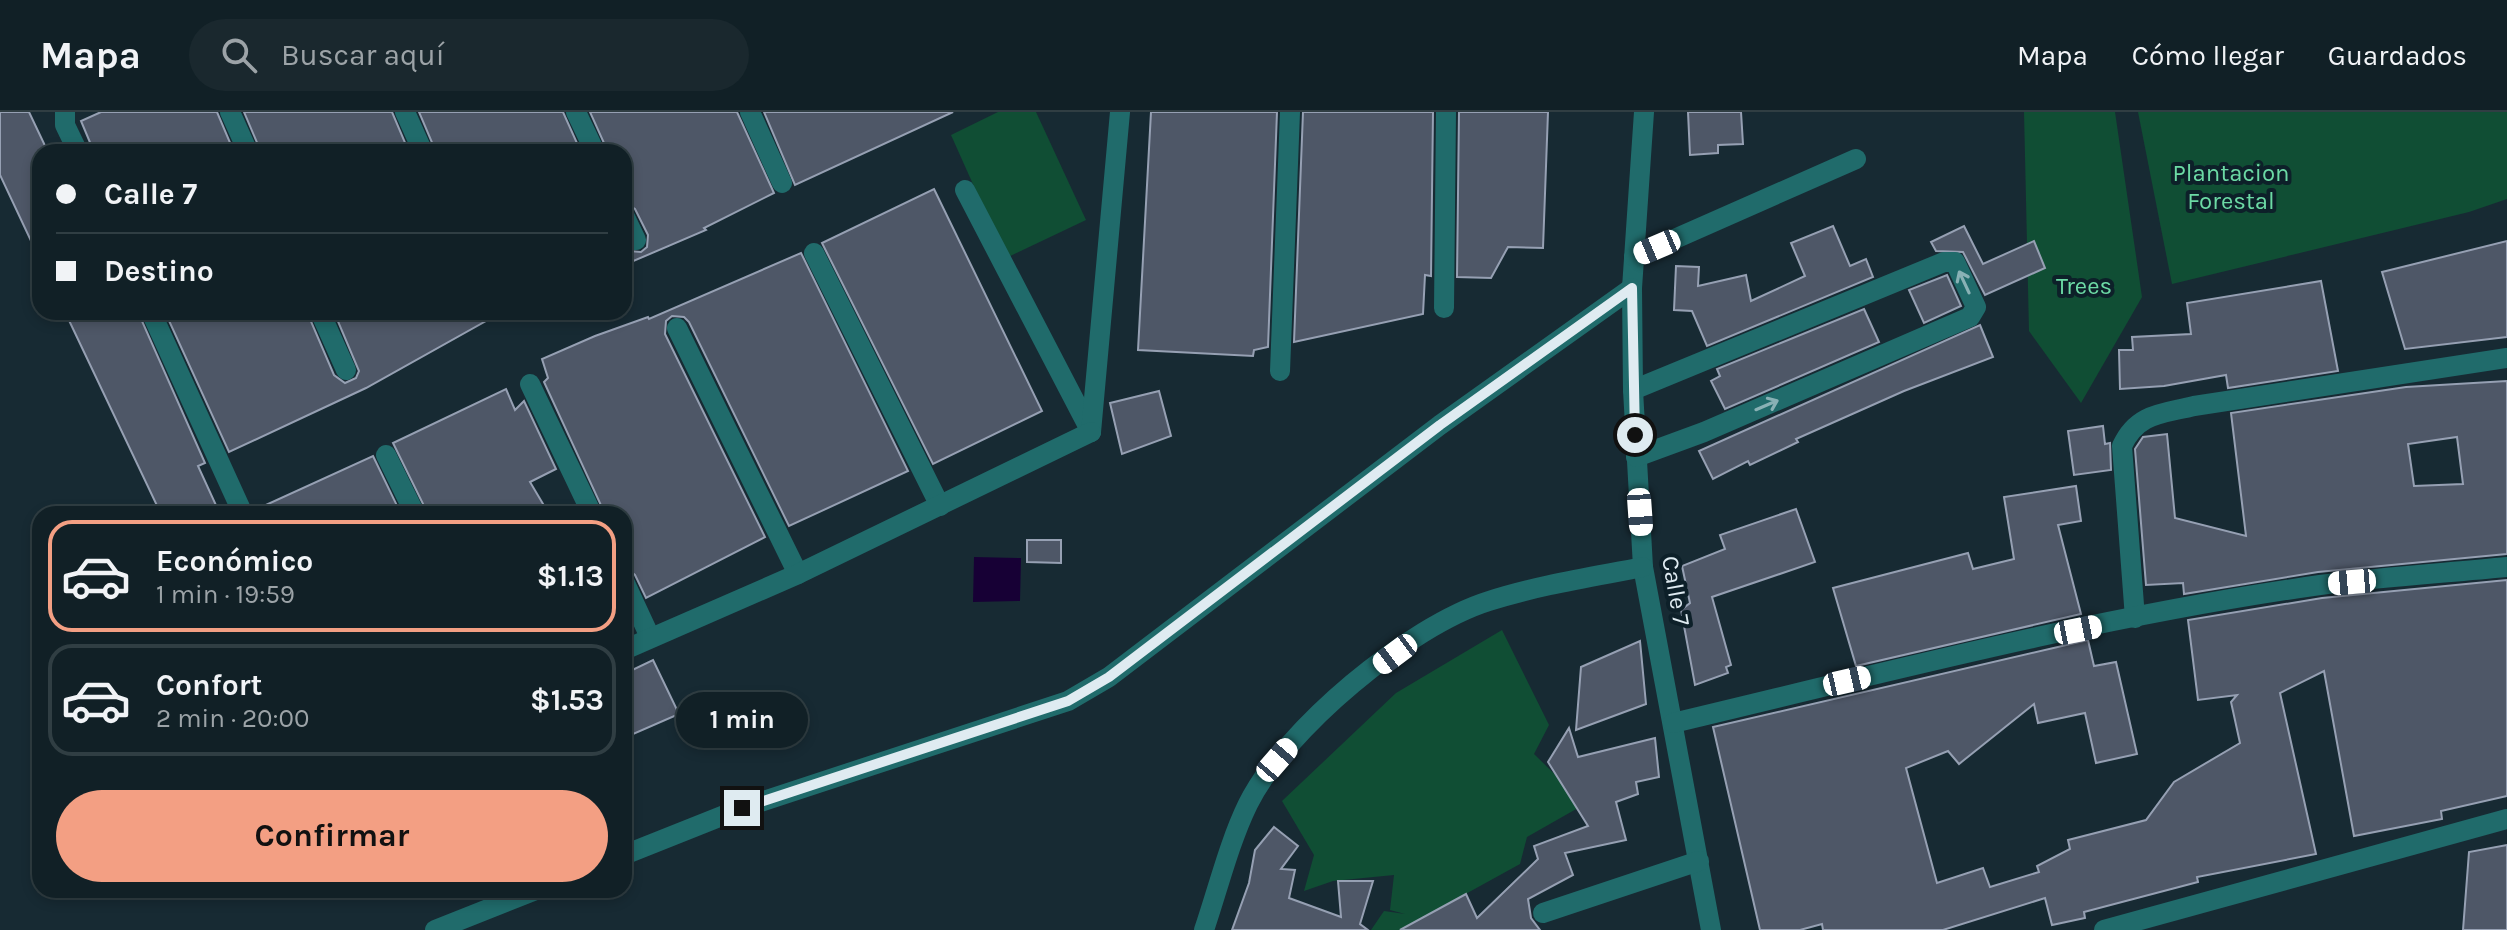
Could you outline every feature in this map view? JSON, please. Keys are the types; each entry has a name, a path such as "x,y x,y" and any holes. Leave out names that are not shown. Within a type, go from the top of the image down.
{"street":[{"path":"65,112 65,125 74,144"},
{"path":"230,112 244,144"},
{"path":"405,112 419,144"},
{"path":"576,112 591,144"},
{"path":"750,112 782,183"},
{"path":"1091,432 1120,112"},
{"path":"1280,371 1290,112"},
{"path":"1444,308 1446,112"},
{"name":"Calle 7","path":"1644,112 1632,288 1633,390 1643,567 1711,930"},
{"path":"1634,257 1856,159"},
{"path":"965,190 1091,432"},
{"path":"632,232 636,240"},
{"path":"814,253 940,506"},
{"path":"1633,390 1944,262 1955,262 1976,307 1970,317 1704,432 1636,457"},
{"path":"632,852 742,808 1068,701 1109,677 1440,425 1632,288"},
{"path":"155,320 239,506"},
{"path":"324,320 346,370"},
{"path":"677,328 798,574"},
{"path":"2135,618 2122,446 2130,429 2146,418 2194,406 2507,358"},
{"path":"530,384 588,506"},
{"path":"632,646 798,574 1091,432"},
{"path":"386,455 411,506"},
{"path":"1204,930 1248,804 1277,760 1319,712 1421,635 1487,601 1643,567"},
{"path":"1673,723 1992,647 2135,618 2321,585 2507,567"},
{"path":"632,598 650,637"},
{"path":"2104,930 2507,819"},
{"path":"1543,913 1699,861"},
{"path":"435,930 516,898"}],"green space":[{"path":"998,112 1036,112 1086,220 1006,258 951,135"},
{"name":"Trees","path":"2024,112 2115,112 2142,297 2081,403 2029,331"},
{"name":"Plantacion Forestal","path":"2138,112 2507,112 2507,199 2469,212 2172,284"},
{"path":"1502,630 1549,725 1534,754 1585,804 1527,837 1520,864 1422,918 1416,930 1371,930 1384,911 1405,914 1390,910 1394,875 1333,881 1304,891 1314,855 1282,801 1396,693"}],"shaded area":[{"path":"974,557 1021,558 1020,601 973,602"}],"building":[{"path":"0,112 29,112 44,144 32,144 32,243 0,175"},
{"path":"101,112 217,112 231,144 91,144 81,121"},
{"path":"244,112 392,112 406,144 258,144"},
{"path":"419,112 563,112 577,144 433,144"},
{"path":"590,112 737,112 774,193 704,228 706,230 632,262 632,251 641,252 647,247 648,235 632,207 632,144 604,144"},
{"path":"764,112 953,112 795,185"},
{"path":"1151,112 1277,112 1268,347 1254,350 1253,356 1138,350"},
{"path":"1303,112 1433,112 1431,276 1425,275 1423,314 1294,342"},
{"path":"1459,112 1548,112 1543,248 1508,247 1491,278 1457,277"},
{"path":"1688,112 1741,112 1743,144 1718,145 1718,153 1690,155"},
{"path":"934,189 1042,411 933,464 822,243"},
{"path":"1833,226 1850,266 1866,259 1873,277 1707,346 1692,311 1674,310 1676,266 1699,267 1698,286 1746,275 1751,301 1805,276 1791,243"},
{"path":"1964,226 1983,264 2034,241 2045,268 1985,295 1963,252 1936,251 1931,242"},
{"path":"2507,241 2507,337 2405,349 2382,272"},
{"path":"801,253 908,471 789,526 689,322 684,317 672,316 666,321 665,334 765,537 646,598 632,573 632,506 601,506 544,382 548,378 542,359 595,336 649,319"},
{"path":"1947,275 1961,306 1924,323 1909,290"},
{"path":"2321,281 2338,371 2228,388 2226,375 2164,386 2120,389 2119,350 2133,350 2132,337 2191,334 2187,303"},
{"path":"1864,309 1879,342 1725,409 1711,381 1720,376 1717,369"},
{"path":"69,320 142,320 205,463 198,466 216,506 157,506"},
{"path":"169,320 310,320 334,375 345,383 356,378 359,371 337,320 488,320 366,388 229,452"},
{"path":"1980,325 1993,357 1904,391 1796,439 1798,442 1750,465 1748,461 1713,479 1699,451"},
{"path":"2507,381 2507,554 2318,572 2184,594 2183,583 2146,585 2135,449 2143,437 2167,434 2175,518 2246,536 2231,413 2406,387","holes":["2457,437 2463,484 2414,486 2408,444"]},
{"path":"506,389 515,410 524,401 556,469 530,482 544,506 424,506 393,443"},
{"path":"1159,391 1171,436 1122,454 1110,403"},
{"path":"2103,426 2105,444 2110,443 2111,470 2074,475 2068,431"},
{"path":"373,456 397,506 264,506"},
{"path":"2076,486 2081,521 2058,525 2081,614 1856,666 1833,588 1968,553 1973,569 2014,559 2004,497"},
{"path":"1796,509 1815,562 1712,597 1731,665 1726,667 1728,673 1695,685 1681,610 1690,603 1682,566 1725,549 1720,535"},
{"path":"1027,540 1061,540 1061,563 1027,562"},
{"path":"2507,580 2507,796 2441,811 2442,819 2354,836 2324,671 2280,693 2316,854 2197,877 2198,882 2084,912 2085,918 2052,925 2045,898 1943,930 1823,930 1822,924 1800,930 1760,930 1713,727 2088,640 2094,666 2116,662 2137,754 2096,763 2085,713 2038,723 2034,704 1959,764 1948,751 1906,768 1937,883 1983,868 1990,887 2039,872 2037,866 2070,849 2068,840 2146,820 2174,782 2240,743 2231,702 2237,695 2198,700 2188,620 2322,598"},
{"path":"1640,641 1646,704 1576,730 1581,667"},
{"path":"653,660 679,714 632,735 632,670"},
{"path":"1569,728 1578,757 1655,738 1659,777 1636,782 1638,794 1616,802 1626,840 1565,853 1573,875 1528,899 1531,918 1540,930 1400,930 1466,894 1477,918 1538,859 1534,846 1588,826 1548,762"},
{"path":"1274,827 1298,846 1281,869 1295,870 1289,898 1341,917 1338,881 1373,881 1360,924 1368,930 1232,930 1249,883 1255,850"},
{"path":"2507,845 2507,930 2463,930 2469,852"}],"route":[{"path":"742,808 1068,701 1109,677 1440,425 1632,288 1635,435"}]}
